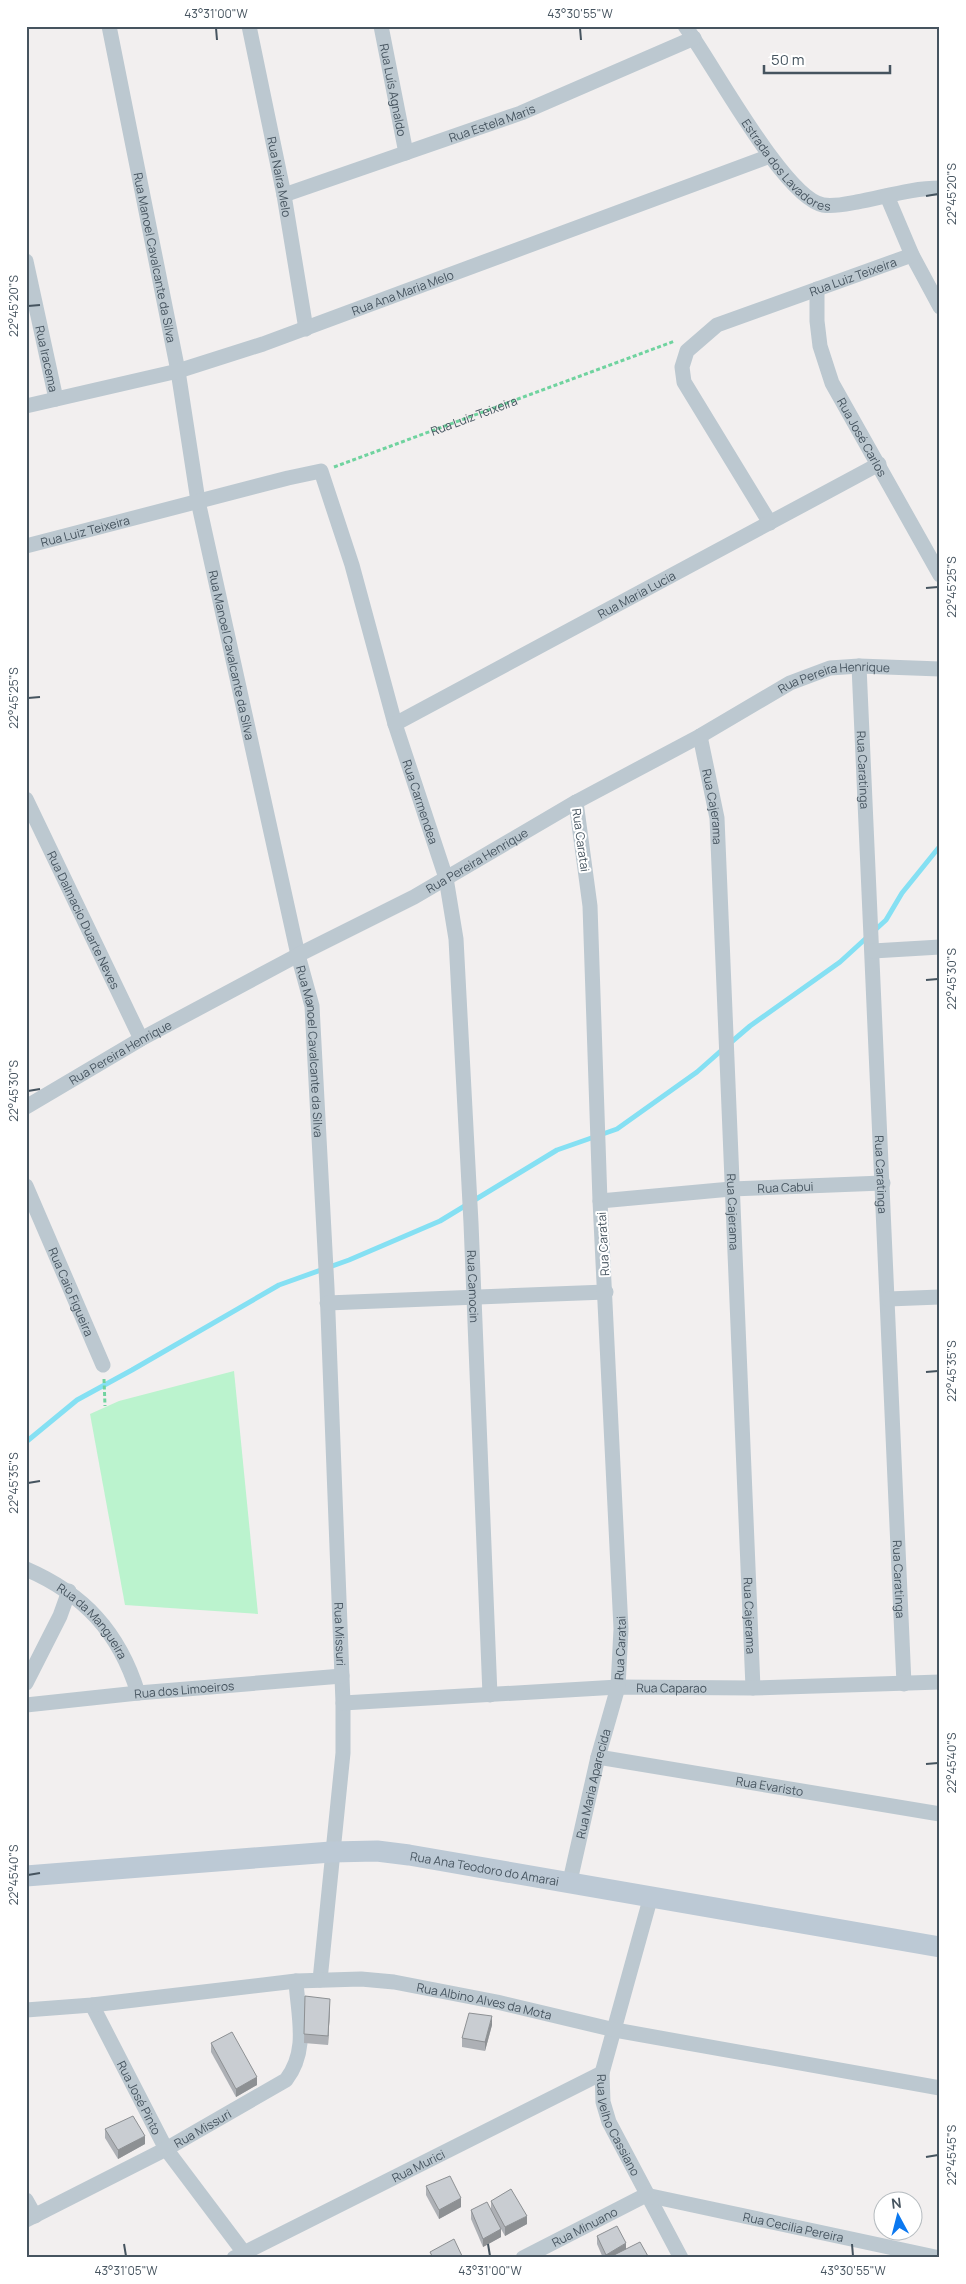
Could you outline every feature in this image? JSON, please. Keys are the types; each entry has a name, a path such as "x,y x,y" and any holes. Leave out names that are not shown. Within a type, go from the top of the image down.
{"street":[{"name":"Rua Manoel Cavalcante da Silva","path":"109,26 178,371 198,501 298,955 312,1006 327,1288"},
{"name":"Rua Naira Melo","path":"249,26 284,195 306,329"},
{"name":"Rua Luís Agnaldo","path":"382,26 406,153"},
{"name":"Rua Estela Maris","path":"284,195 521,113 690,32"},
{"name":"Estrada dos Lavadores","path":"690,32 770,156 798,190 822,205 838,205 913,190 940,188"},
{"name":"Rua Ana Maria Melo","path":"26,406 178,371 306,329 770,156"},
{"path":"887,196 912,256 940,307"},
{"name":"Rua Luiz Teixeira","path":"770,523 684,382 682,367 687,351 717,325 912,256"},
{"name":"Rua Iracema","path":"26,261 56,399"},
{"name":"Rua José Carlos","path":"817,289 817,321 824,361 832,384 940,574"},
{"name":"Rua Maria Lucia","path":"395,724 879,464"},
{"name":"Rua Luiz Teixeira","path":"26,546 321,471"},
{"name":"Rua Carmendea","path":"321,471 352,565 395,724 446,878"},
{"name":"Rua Pereira Henrique","path":"26,1107 140,1039 446,878 576,802 700,736 790,683 830,668 859,666 940,669"},
{"name":"Rua Caratinga","path":"859,666 904,1684"},
{"name":"Rua Cajerama","path":"700,736 717,818 725,1011 729,1061 731,1189 753,1688"},
{"name":"Rua Dalmacio Duarte Neves","path":"26,799 140,1039"},
{"name":"Rua Caratai","path":"576,802 590,906 600,1201 606,1292 621,1629 618,1687"},
{"name":"Rua Camocin","path":"446,878 456,939 471,1223 490,1695"},
{"path":"872,949 940,947"},
{"name":"Rua Cabui","path":"600,1201 731,1189 883,1182"},
{"name":"Rua Caio Figueira","path":"26,1186 103,1366"},
{"name":"Rua Missuri","path":"320,1980 343,1753 343,1703 327,1288"},
{"path":"327,1303 606,1292"},
{"path":"888,1299 940,1296"},
{"name":"Rua da Mangueira","path":"26,1569 54,1581 69,1591 102,1625 120,1650 131,1670 138,1693"},
{"path":"26,1683 60,1616 69,1591"},
{"name":"Rua dos Limoeiros","path":"26,1705 138,1693 342,1676"},
{"name":"Rua Caparao","path":"343,1703 618,1687 753,1688 940,1682"},
{"name":"Rua Maria Aparecida","path":"570,1881 598,1757 618,1687"},
{"name":"Rua Evaristo","path":"598,1757 940,1814"},
{"name":"Rua Ana Teodoro do Amarai","path":"26,1876 332,1852 377,1851 409,1854 570,1881 940,1947"},
{"name":"Rua Velho Cassiano","path":"651,1896 602,2073 602,2102 609,2122 646,2196 681,2258"},
{"name":"Rua Albino Alves da Mota","path":"26,2010 92,2005 296,1981 361,1979 394,1982 497,2002 615,2030 940,2088"},
{"name":"Rua Missuri","path":"31,2218 166,2149 286,2080 295,2068 301,2051 296,1981"},
{"name":"Rua José Pinto","path":"92,2005 166,2149 242,2256"},
{"name":"Rua Murici","path":"242,2256 602,2073"},
{"name":"Rua Cecilia Pereira","path":"646,2196 940,2258"},
{"name":"Rua Minuano","path":"523,2258 646,2196"},
{"path":"26,2200 31,2218"}],"path":[{"name":"Rua Luiz Teixeira","path":"321,471 680,339"},
{"path":"103,1366 105,1406"}],"green space":[{"path":"234,1371 258,1614 125,1605 90,1414 119,1401"}],"building":[{"path":"305,1996 330,1999 328,2036 304,2034"},
{"path":"469,2013 492,2016 485,2042 462,2038"},
{"path":"232,2032 257,2077 236,2089 211,2043"},
{"path":"133,2116 145,2136 118,2150 105,2129"},
{"path":"450,2176 461,2198 439,2210 426,2186"},
{"path":"511,2189 527,2216 505,2227 491,2201"},
{"path":"487,2202 501,2229 483,2239 471,2210"},
{"path":"617,2226 626,2243 606,2255 597,2236"},
{"path":"454,2239 463,2258 433,2258 430,2252"},
{"path":"640,2242 649,2258 613,2258 612,2256"}],"waterway":[{"path":"729,1044 750,1026 840,962 886,920 902,893 940,846"},
{"path":"26,1442 77,1400 279,1285 349,1260 440,1221 557,1150 617,1129 697,1072 723,1049"}]}
